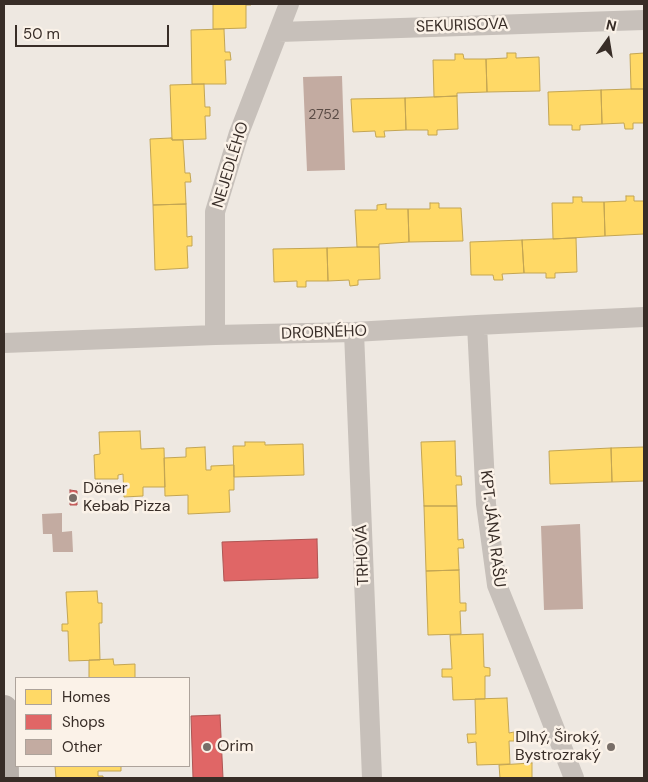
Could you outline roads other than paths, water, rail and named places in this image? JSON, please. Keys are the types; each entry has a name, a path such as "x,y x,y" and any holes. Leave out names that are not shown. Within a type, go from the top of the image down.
{"main road":[{"path":"4,710 5,778"}],"street":[{"name":"NEJEDLÉHO","path":"215,335 215,212 239,133 289,4"},
{"name":"SEKURISOVA","path":"279,32 644,20"},
{"name":"DROBNÉHO","path":"4,343 354,332 644,317"},
{"name":"KPT. JÁNA RAŠU","path":"477,325 486,504 497,585 574,778"},
{"name":"TRHOVÁ","path":"354,332 372,778"}],"place":[{"name":"Döner Kebab Pizza","path":"73,498"},
{"name":"Orim","path":"207,747"},
{"name":"Dlhý, Široký, Bystrozraký","path":"611,747"}]}
